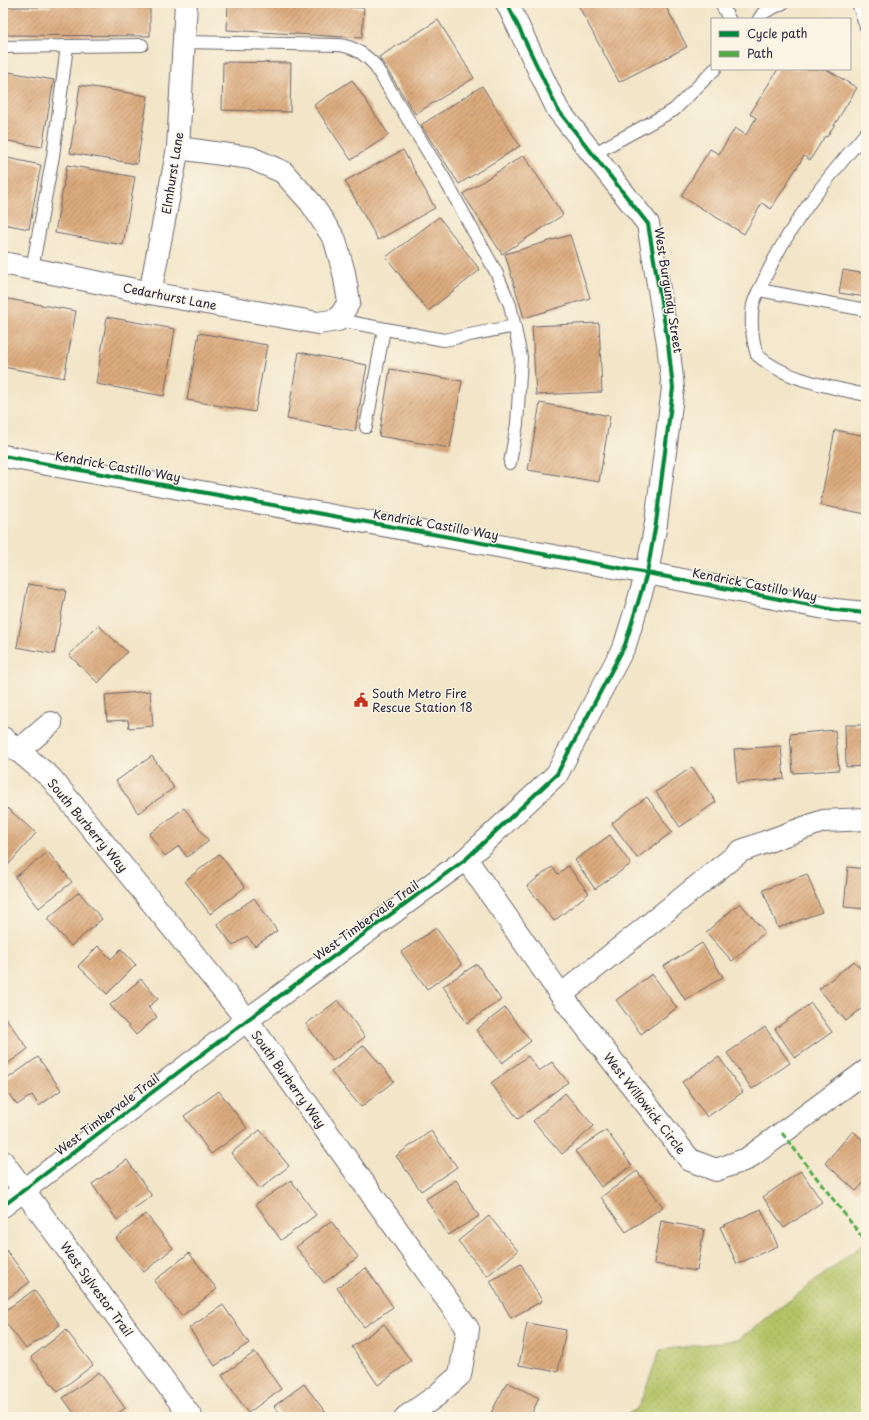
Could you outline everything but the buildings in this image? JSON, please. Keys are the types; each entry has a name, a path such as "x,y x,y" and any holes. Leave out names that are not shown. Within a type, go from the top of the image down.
{"street":[{"name":"Elmhurst Lane","path":"150,293 178,148 186,3"},
{"name":"West Burgundy Street","path":"507,3 558,110 648,224 668,343 673,388 656,523 646,573"},
{"path":"178,148 251,158 283,172 311,203 335,240 344,273 349,302 338,320"},
{"name":"Cedarhurst Lane","path":"3,263 150,293 318,323 338,320"},
{"name":"Kendrick Castillo Way","path":"3,456 646,573 835,610 866,613"},
{"name":"West Timbervale Trail","path":"3,1206 247,1020 466,859 558,774 625,645 646,573"},
{"path":"11,744 51,723"},
{"name":"South Burberry Way","path":"11,744 51,778 247,1020 468,1329 460,1375 436,1396 406,1417"},
{"path":"561,995 742,851 823,821 866,819"},
{"name":"West Willowick Circle","path":"466,859 561,995 690,1160 716,1170 746,1159 866,1071"},
{"name":"West Sylvestor Trail","path":"3,1162 191,1417"}],"lane":[{"path":"721,3 728,18"},
{"path":"760,18 764,13 783,3"},
{"path":"858,3 866,27"},
{"path":"184,42 339,45 362,52 374,64 444,178 496,272 510,304 521,357 517,424 510,464"},
{"path":"3,47 142,45"},
{"path":"32,269 53,156 67,46"},
{"path":"593,154 674,110 714,70"},
{"path":"866,133 792,230 754,302 751,323 757,356 769,366 793,377 866,395"},
{"path":"760,290 866,310"},
{"path":"338,320 444,340 515,326"},
{"path":"366,427 384,329"}],"green space":[{"path":"866,1242 866,1417 625,1417 639,1406 660,1350 738,1340"}],"marked path":[{"path":"782,1133 866,1242"}],"cycle path":[{"path":"3,1206 247,1020 466,859 557,774 625,645 647,573 656,523 673,388 668,343 648,224 558,110 507,3"},
{"path":"3,456 647,573 835,610 866,613"}],"place":[{"name":"South Metro Fire Rescue Station 18","path":"361,700"}]}
